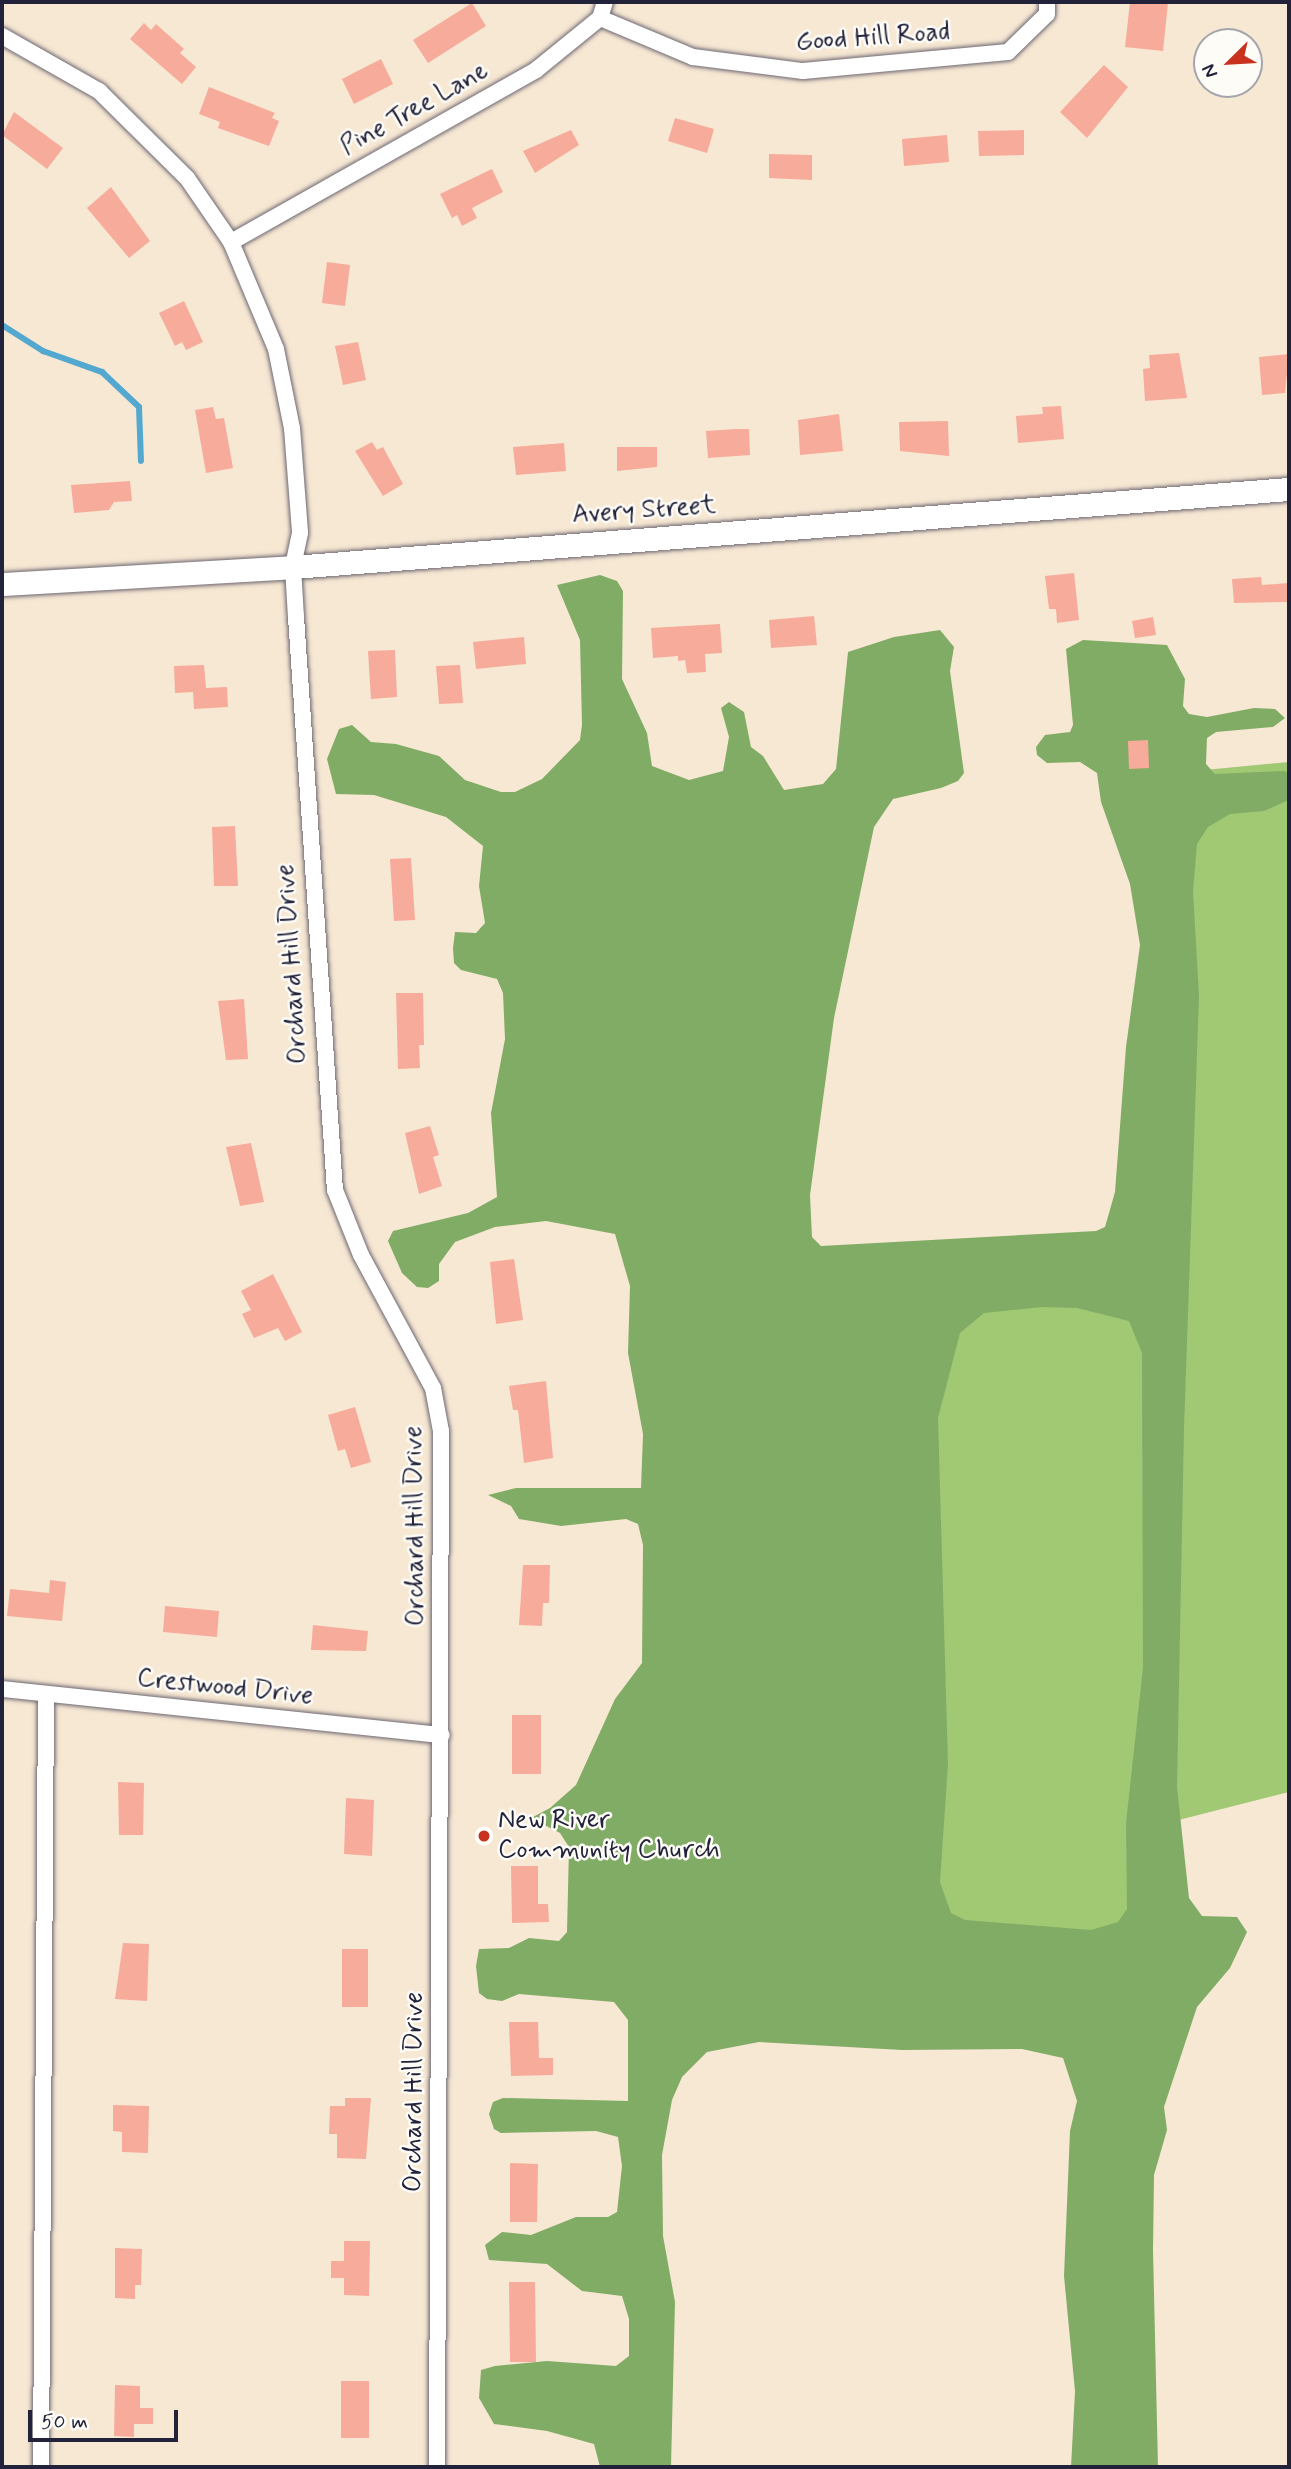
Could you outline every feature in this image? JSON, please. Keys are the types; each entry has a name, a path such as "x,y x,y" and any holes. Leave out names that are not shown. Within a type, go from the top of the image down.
{"main road":[{"name":"Avery Street","path":"2,584 293,567 1289,489"}],"street":[{"path":"600,18 605,2"},
{"name":"Good Hill Road","path":"600,18 693,57 803,71 1008,52 1047,14 1047,2"},
{"name":"Pine Tree Lane","path":"231,242 536,70 600,18"},
{"name":"Orchard Hill Drive","path":"2,36 99,91 187,178 231,242 276,349 292,428 300,533 293,567 335,1190 361,1255 433,1388 442,1431 437,2467"},
{"name":"Crestwood Drive","path":"2,1689 442,1735"},
{"path":"41,2467 46,1694"}],"green space":[{"path":"600,575 617,581 623,591 622,679 647,733 652,766 689,780 723,771 729,737 721,708 729,702 744,712 751,747 763,756 784,790 823,784 836,769 848,652 894,637 940,630 954,647 950,671 964,773 958,781 941,788 893,799 874,827 834,1018 810,1195 812,1237 821,1246 1096,1231 1105,1227 1115,1192 1126,1047 1140,945 1130,884 1101,802 1097,773 1080,762 1047,763 1037,755 1036,747 1045,735 1070,732 1073,725 1066,649 1083,640 1167,645 1185,679 1183,706 1189,714 1207,717 1254,708 1275,709 1285,718 1273,727 1216,732 1207,738 1206,764 1215,774 1284,771 1289,773 1289,800 1264,811 1230,814 1208,827 1197,844 1193,891 1199,996 1184,1429 1177,1787 1189,1898 1202,1916 1237,1917 1247,1932 1230,1968 1197,2007 1164,2107 1167,2130 1154,2175 1158,2467 1071,2467 1075,2391 1064,2276 1070,2131 1077,2101 1063,2058 1022,2049 902,2050 759,2042 707,2052 682,2077 672,2100 662,2155 663,2236 675,2302 671,2467 600,2467 594,2444 547,2431 494,2424 479,2398 481,2370 495,2366 547,2361 616,2366 629,2356 629,2319 622,2296 582,2291 547,2264 489,2260 485,2245 502,2232 531,2235 576,2217 608,2217 617,2212 622,2166 618,2137 596,2131 501,2133 494,2129 489,2114 493,2102 503,2098 628,2101 628,2020 614,2002 519,1994 502,2001 487,1999 479,1993 476,1966 479,1949 509,1948 529,1938 559,1941 567,1932 569,1847 560,1833 531,1818 550,1808 576,1785 615,1699 642,1663 643,1545 638,1524 626,1519 561,1526 519,1519 511,1506 488,1495 516,1488 641,1488 643,1434 628,1353 630,1286 615,1234 546,1221 495,1227 455,1242 439,1264 439,1281 428,1288 417,1287 402,1273 388,1241 393,1231 468,1213 497,1197 491,1113 505,1039 503,993 497,979 461,970 454,963 453,948 455,932 476,933 485,923 479,886 483,846 446,817 374,795 336,794 327,759 339,729 352,725 371,742 396,744 439,756 465,780 501,792 515,792 542,779 580,740 582,725 580,640 557,585","holes":["1042,1307 1077,1308 1129,1321 1142,1353 1143,1668 1126,1823 1127,1909 1118,1922 1091,1930 965,1920 951,1913 940,1882 948,1764 938,1418 960,1333 984,1313"]},
{"path":"1289,762 1289,1792 1155,1826 1154,1941 641,1931 647,1348 1162,1271 1173,773"}],"building":[{"path":"1130,2 1168,3 1163,51 1125,47"},
{"path":"472,3 486,26 428,63 413,40"},
{"path":"144,23 151,30 156,24 184,49 180,53 196,67 182,84 130,39"},
{"path":"381,59 393,84 354,104 342,79"},
{"path":"1104,65 1128,87 1087,138 1060,112"},
{"path":"209,87 275,113 272,118 279,121 269,146 218,128 220,122 199,114"},
{"path":"14,112 63,148 47,169 2,135"},
{"path":"675,118 714,129 707,153 668,141"},
{"path":"571,130 579,145 535,173 523,151"},
{"path":"1024,130 1024,155 979,156 978,131"},
{"path":"947,135 949,162 904,166 902,139"},
{"path":"769,154 812,155 812,180 769,178"},
{"path":"492,169 503,192 472,208 477,218 462,226 457,215 452,218 440,194"},
{"path":"111,187 150,241 129,258 87,208"},
{"path":"327,262 350,265 345,306 322,303"},
{"path":"184,301 203,342 186,350 182,342 175,346 159,313"},
{"path":"358,342 366,380 343,385 335,346"},
{"path":"1179,353 1187,398 1145,401 1143,369 1150,368 1149,355"},
{"path":"1289,354 1285,393 1262,395 1259,357"},
{"path":"1061,406 1064,439 1018,443 1016,416 1043,414 1042,407"},
{"path":"213,407 216,419 224,418 233,468 206,473 195,410"},
{"path":"839,414 843,451 800,455 798,420"},
{"path":"948,421 949,456 900,451 899,422"},
{"path":"749,429 750,455 708,458 706,431"},
{"path":"372,442 377,450 383,447 403,484 383,496 355,451"},
{"path":"564,443 566,471 516,475 513,447"},
{"path":"617,447 657,447 657,467 617,471"},
{"path":"130,481 132,501 114,502 109,510 74,513 71,485"},
{"path":"1074,573 1079,620 1057,623 1056,609 1049,609 1045,576"},
{"path":"1261,577 1262,585 1289,583 1289,602 1234,603 1232,579"},
{"path":"814,616 817,645 771,648 769,620"},
{"path":"1153,617 1156,635 1135,638 1132,621"},
{"path":"720,624 722,653 705,654 706,672 687,673 685,660 678,661 678,656 653,658 651,628"},
{"path":"524,637 526,664 476,669 473,642"},
{"path":"395,650 397,697 371,699 368,651"},
{"path":"204,665 206,688 227,687 228,707 194,709 193,692 175,693 174,666"},
{"path":"460,665 463,703 439,704 436,666"},
{"path":"1148,740 1149,768 1129,769 1128,741"},
{"path":"235,826 238,886 214,886 212,827"},
{"path":"411,858 415,920 394,921 390,859"},
{"path":"396,993 423,993 424,1045 419,1045 420,1068 398,1069"},
{"path":"244,999 248,1059 226,1060 218,1001"},
{"path":"430,1126 439,1155 433,1157 442,1186 419,1194 405,1133"},
{"path":"251,1143 264,1202 240,1206 226,1147"},
{"path":"514,1259 523,1320 496,1324 490,1262"},
{"path":"273,1274 302,1332 285,1341 278,1328 254,1338 242,1314 251,1310 241,1291"},
{"path":"546,1381 553,1458 524,1463 518,1410 513,1410 509,1386"},
{"path":"355,1407 371,1462 351,1468 345,1449 338,1451 328,1415"},
{"path":"523,1565 550,1565 549,1603 543,1603 542,1626 519,1625"},
{"path":"50,1580 66,1582 62,1621 7,1616 10,1589 49,1593"},
{"path":"165,1606 219,1611 217,1637 163,1632"},
{"path":"313,1625 368,1631 366,1651 311,1650"},
{"path":"512,1715 541,1715 541,1774 512,1774"},
{"path":"118,1782 144,1783 143,1835 119,1835"},
{"path":"346,1798 374,1800 372,1856 344,1854"},
{"path":"511,1866 538,1866 538,1904 548,1904 549,1922 512,1923"},
{"path":"123,1943 149,1944 147,2001 115,1999"},
{"path":"342,1949 368,1949 368,2007 342,2007"},
{"path":"509,2022 538,2022 539,2058 553,2058 553,2075 511,2076"},
{"path":"345,2098 371,2098 366,2159 337,2158 337,2134 329,2134 330,2106 345,2106"},
{"path":"113,2105 149,2106 148,2153 122,2152 122,2132 113,2131"},
{"path":"510,2163 538,2164 537,2222 510,2222"},
{"path":"344,2241 370,2241 369,2296 344,2295 344,2278 331,2278 331,2261 344,2261"},
{"path":"115,2248 142,2249 141,2285 135,2285 135,2299 115,2298"},
{"path":"509,2282 535,2282 536,2362 510,2362"},
{"path":"341,2381 369,2381 369,2438 341,2438"},
{"path":"115,2385 140,2386 140,2408 153,2408 153,2424 134,2424 134,2437 114,2436"}],"waterway":[{"path":"2,325 43,351 102,372 139,407 141,461"}],"place":[{"name":"New River Community Church","path":"484,1836"}]}
